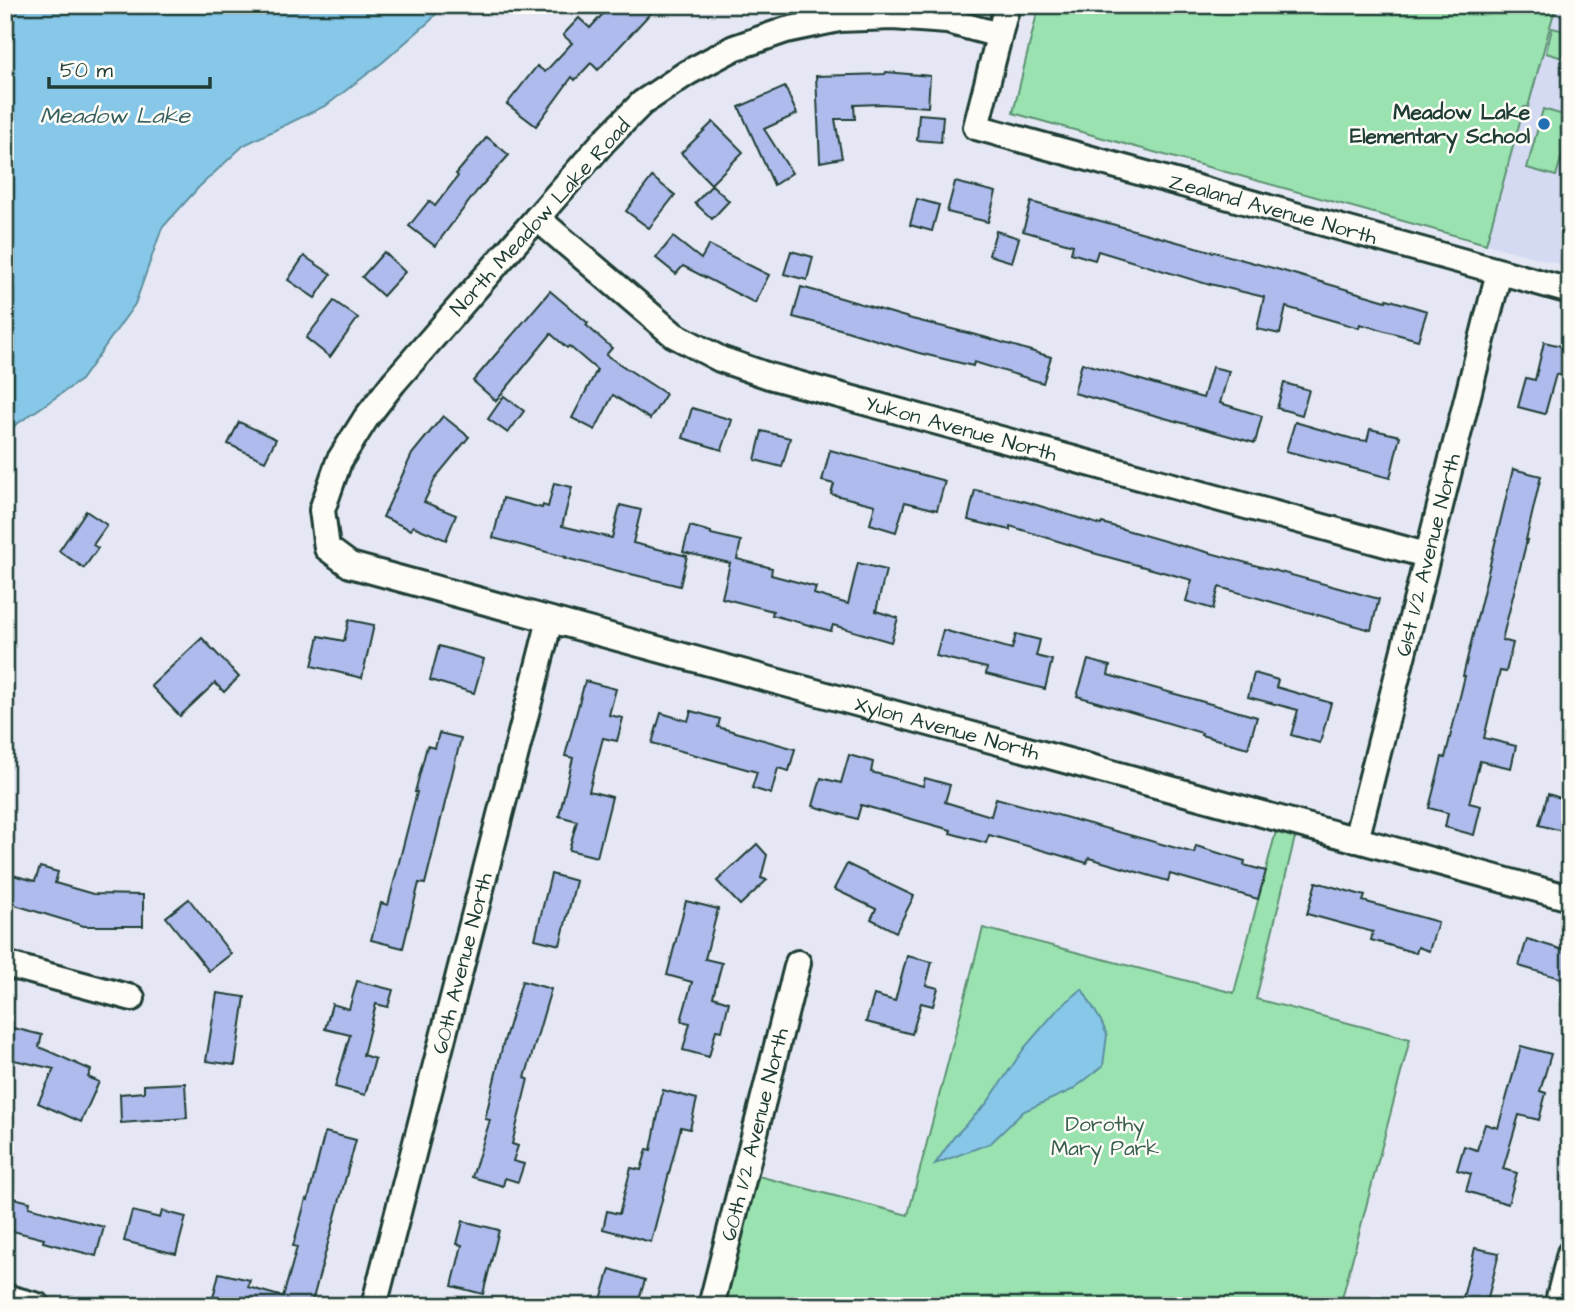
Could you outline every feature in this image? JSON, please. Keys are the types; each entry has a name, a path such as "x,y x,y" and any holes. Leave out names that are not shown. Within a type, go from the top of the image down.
{"street":[{"path":"999,35 1007,5"},
{"name":"North Meadow Lake Road","path":"327,548 322,510 339,461 359,429 394,382 604,141 642,103 687,73 734,48 786,30 839,19 893,17 947,21 999,35"},
{"name":"Zealand Avenue North","path":"999,35 976,127 1570,291"},
{"name":"Yukon Avenue North","path":"537,218 674,335 720,359 769,376 1426,555"},
{"name":"61st 1/2 Avenue North","path":"1356,840 1499,272"},
{"name":"Xylon Avenue North","path":"327,548 350,565 1570,898"},
{"name":"60th Avenue North","path":"374,1306 550,620"},
{"name":"60th 1/2 Avenue North","path":"711,1306 798,963"},
{"path":"5,964 132,998"},
{"path":"1557,1306 1570,1253"},
{"path":"5,1297 38,1306"}],"shaded area":[{"name":"Meadow Lake Elementary School","path":"1552,5 1570,5 1570,267 1486,244"}],"green space":[{"path":"1039,5 1556,5 1486,244 1013,113"},
{"path":"1552,28 1570,32 1570,60 1546,53"},
{"path":"1543,109 1570,117 1570,128 1556,176 1527,168"},
{"name":"Dorothy Mary Park","path":"1276,831 1295,837 1256,999 1410,1039 1340,1306 724,1306 758,1176 908,1215 983,928 1234,993"}],"water":[{"name":"Meadow Lake","path":"5,5 443,5 431,20 383,62 327,105 244,145 199,187 162,228 135,304 81,380 5,432"},
{"path":"1082,989 1107,1035 1103,1066 1072,1090 1024,1111 991,1143 935,1164 954,1137 987,1103 1025,1047 1058,1009"}],"building":[{"path":"611,5 658,5 598,70 591,63 575,80 572,77 536,126 507,104 537,66 545,72 572,43 563,35 579,18 590,28"},
{"path":"886,72 930,76 928,107 854,105 855,119 835,119 842,158 820,162 816,76"},
{"path":"785,87 797,114 764,129 792,173 774,185 739,107"},
{"path":"919,114 943,116 941,142 917,140"},
{"path":"713,122 743,152 711,184 681,153"},
{"path":"487,137 509,155 477,191 435,246 409,226 429,201 435,206 458,176 456,174"},
{"path":"652,177 675,195 649,228 626,211"},
{"path":"955,182 996,192 988,222 947,212"},
{"path":"712,185 729,201 712,219 695,203"},
{"path":"917,199 939,205 932,231 910,225"},
{"path":"1031,202 1427,311 1418,340 1360,324 1359,328 1286,307 1280,334 1257,329 1264,297 1210,285 1098,251 1095,260 1071,253 1073,245 1023,231"},
{"path":"996,231 1019,238 1012,262 989,255"},
{"path":"673,237 701,259 709,245 769,275 755,303 683,266 676,274 656,258"},
{"path":"791,251 813,257 807,280 784,274"},
{"path":"384,252 405,272 383,296 362,277"},
{"path":"304,256 331,274 315,298 288,280"},
{"path":"801,287 1051,357 1043,383 974,362 973,366 919,353 793,317"},
{"path":"550,291 588,323 586,325 612,348 606,355 666,394 650,419 613,395 595,430 572,418 597,370 551,334 496,401 473,381"},
{"path":"334,301 358,318 330,357 306,338"},
{"path":"1544,342 1570,348 1570,378 1556,374 1545,414 1518,407 1526,378 1535,380"},
{"path":"1082,363 1203,398 1212,367 1229,371 1220,403 1262,416 1255,443 1074,393"},
{"path":"1284,383 1309,390 1302,415 1277,408"},
{"path":"504,396 524,411 508,433 488,419"},
{"path":"692,408 732,420 722,450 683,438"},
{"path":"443,416 469,437 436,477 424,502 456,515 446,540 413,526 411,530 383,517 412,454"},
{"path":"239,422 276,439 265,461 228,444"},
{"path":"1295,422 1367,441 1370,429 1400,436 1390,478 1286,451"},
{"path":"762,431 790,438 782,467 755,460"},
{"path":"830,450 945,481 937,510 905,502 896,532 870,524 875,505 831,494 834,484 822,481"},
{"path":"1513,469 1541,476 1502,640 1513,643 1506,672 1500,671 1484,738 1516,746 1511,768 1480,761 1469,803 1481,806 1474,835 1445,827 1448,813 1429,808 1442,757 1445,758"},
{"path":"554,483 572,487 562,526 612,538 620,505 641,510 633,543 687,556 680,586 493,538 503,498 542,508 543,505 548,507"},
{"path":"975,490 1379,599 1371,630 1219,587 1213,609 1186,601 1192,580 1093,553 1010,526 1010,530 968,520"},
{"path":"86,511 107,525 93,545 98,548 84,568 59,551"},
{"path":"690,526 741,541 737,559 772,568 771,575 816,587 814,594 848,604 858,563 886,570 876,611 898,618 891,642 833,625 831,631 772,615 773,611 722,598 730,563 683,552"},
{"path":"349,620 374,625 362,678 312,666 319,636 344,641"},
{"path":"943,630 1012,649 1016,634 1040,640 1036,656 1052,660 1045,689 986,674 987,668 936,656"},
{"path":"202,638 239,677 224,692 215,683 180,716 151,686"},
{"path":"439,646 484,659 474,693 430,680"},
{"path":"1088,660 1110,666 1108,675 1257,717 1248,748 1077,696"},
{"path":"1254,673 1278,680 1276,687 1331,703 1320,743 1291,735 1298,710 1248,697"},
{"path":"585,681 616,689 609,715 623,718 617,741 603,738 589,791 612,797 597,857 569,850 577,821 559,816 573,758 565,756"},
{"path":"691,711 720,719 718,727 795,749 789,771 778,768 771,794 752,788 757,772 652,743 661,713 688,721"},
{"path":"439,733 461,738 425,884 419,883 403,948 371,940 381,903 388,905 427,746 435,748"},
{"path":"849,755 873,762 871,772 923,786 925,778 950,785 945,802 991,816 996,798 1194,853 1196,846 1245,861 1244,865 1266,871 1258,899 1170,874 1168,881 1089,858 1087,863 989,835 986,843 950,833 951,830 861,805 857,819 813,806 821,778 841,783"},
{"path":"1548,794 1570,801 1570,833 1539,825"},
{"path":"757,844 767,855 761,878 767,880 740,905 717,881"},
{"path":"847,864 914,896 896,932 871,919 876,909 834,889"},
{"path":"40,867 58,872 55,883 93,894 143,895 143,926 84,926 5,902 5,873 35,881"},
{"path":"551,874 576,881 560,945 535,939"},
{"path":"1316,882 1365,896 1363,901 1438,922 1429,951 1418,947 1416,953 1371,940 1373,932 1307,914"},
{"path":"189,899 231,954 209,971 166,917"},
{"path":"686,901 718,909 705,959 722,963 713,997 729,1002 722,1031 716,1030 709,1057 683,1050 690,1023 681,1021 692,982 667,975"},
{"path":"1527,939 1570,952 1570,981 1519,966"},
{"path":"907,956 932,962 926,985 938,988 933,1006 921,1003 912,1034 866,1022 874,995 895,1001"},
{"path":"357,981 393,990 388,1007 376,1004 363,1055 375,1059 365,1095 335,1087 350,1035 325,1029 332,1004 349,1009"},
{"path":"522,981 551,989 525,1078 528,1079 512,1144 518,1146 513,1161 524,1164 518,1182 505,1178 503,1186 472,1177 490,1120 485,1119"},
{"path":"217,993 245,997 235,1065 206,1061"},
{"path":"5,1026 42,1035 39,1047 91,1070 88,1077 99,1082 81,1122 38,1103 54,1069 5,1058"},
{"path":"1521,1046 1551,1054 1540,1091 1546,1093 1539,1120 1519,1115 1503,1169 1517,1173 1508,1204 1466,1191 1471,1174 1457,1170 1464,1146 1477,1150 1485,1124 1498,1128"},
{"path":"185,1083 187,1118 121,1123 120,1094 144,1092 144,1085"},
{"path":"663,1090 697,1099 690,1129 681,1127 651,1242 603,1229 607,1211 619,1214 631,1168 641,1170 647,1149 651,1150"},
{"path":"325,1132 356,1140 311,1306 244,1306 213,1298 219,1273 250,1280 248,1287 283,1297 297,1247 293,1246"},
{"path":"5,1196 30,1202 29,1207 104,1227 96,1256 5,1229"},
{"path":"132,1211 160,1218 162,1211 186,1217 176,1254 124,1241"},
{"path":"463,1221 499,1230 483,1294 452,1286 462,1245 457,1244"},
{"path":"1475,1248 1499,1253 1486,1306 1461,1306"},
{"path":"610,1269 645,1280 637,1306 599,1306"}],"place":[{"name":"Meadow Lake Elementary School","path":"1544,124"}]}
